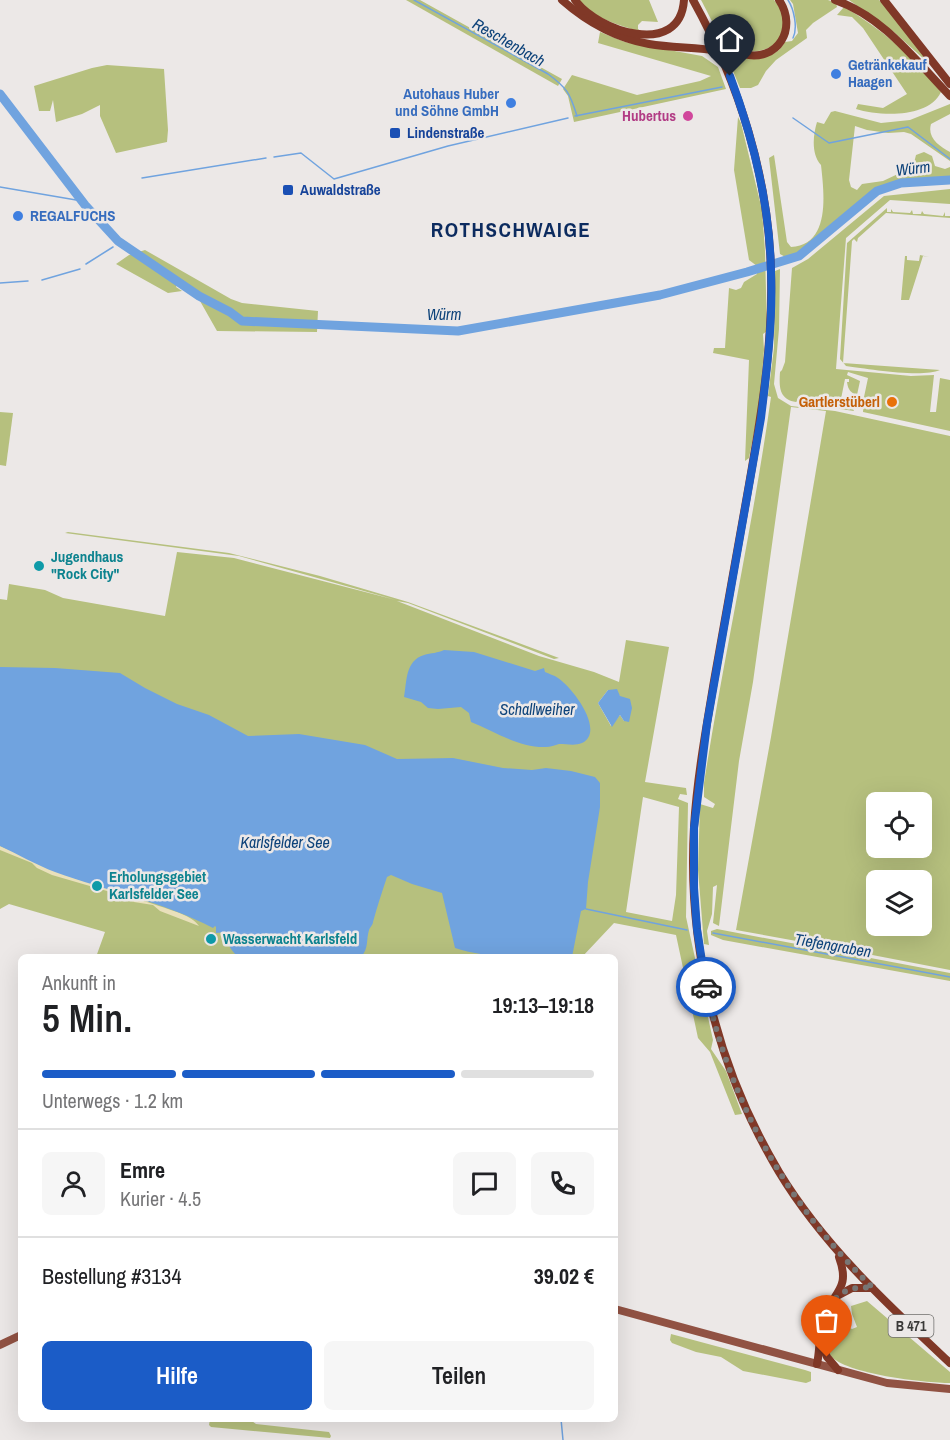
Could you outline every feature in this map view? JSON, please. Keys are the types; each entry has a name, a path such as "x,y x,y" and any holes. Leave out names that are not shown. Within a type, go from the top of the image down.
{"highway":[{"path":"562,0 578,14 599,27 622,36 647,44 719,51"},
{"path":"575,0 585,11 600,20 628,32 646,36 664,32 675,24 681,16 684,0"},
{"name":"B 471","path":"693,0 719,51 741,108 762,188 771,268 770,338 761,418 701,762 694,828 697,929 710,1004 735,1082 755,1129 778,1171 814,1223 837,1250 950,1363"},
{"path":"709,30 737,52 750,55 768,52 782,40 787,26 786,13 779,0"},
{"path":"836,0 849,5 885,29 950,96"},
{"path":"884,0 950,84"},
{"path":"817,1364 823,1321 828,1308 837,1296 844,1277 837,1250"},
{"path":"837,1296 852,1287 873,1288"},
{"path":"820,1342 827,1357 838,1370"}],"main road":[{"path":"618,1310 887,1383 950,1389"},
{"path":"0,1345 18,1336"}],"green space":[{"path":"406,0 420,0 562,79 558,86"},
{"path":"578,0 649,0 658,22 642,21 638,29 642,32 599,17"},
{"path":"701,0 774,0 781,9 785,21 784,30 780,38 767,48 759,51 741,50 723,37"},
{"path":"790,0 828,0 836,3 837,7 813,23 806,30 807,38 776,60 758,85 751,88 740,88 722,44 736,55 771,55 779,50 785,42 792,41 798,33 793,4"},
{"path":"849,0 879,0 895,16 927,60 894,32"},
{"path":"844,7 884,34 920,67 941,92 935,101 914,111 902,113 877,113 856,109 858,104 883,108 907,94 863,28 852,17 837,15"},
{"path":"600,32 625,42 702,56 718,67 726,89 574,122 568,96 563,89 572,75 637,95 700,81 711,76 598,43"},
{"path":"107,65 164,69 167,142 116,153 100,116 100,105 82,114 56,122 53,100 50,111 39,111 34,86"},
{"path":"950,104 950,114 931,124 930,129 935,141 950,152 950,161 911,134 867,130 855,126 849,180 851,187 857,190 862,184 883,181 900,173 912,171 916,155 924,152 932,156 935,166 945,169 950,167 950,180 901,183 877,191 799,256 789,259 780,254 769,158 774,155 787,242 791,247 804,244 819,228 822,216 821,165 814,144 817,122 824,124 831,112 835,111 881,123 910,120"},
{"path":"738,117 762,210 767,331 763,334 760,401 749,458 745,461 749,360 713,353 714,348 725,348 729,288 736,290 741,288 744,282 757,274 757,266 749,260 734,170"},
{"path":"950,189 950,204 890,200 846,238 836,369 911,376 934,375 930,412 936,412 940,378 950,380 950,431 863,412 864,400 860,398 864,397 868,378 848,372 847,375 860,381 857,395 849,389 847,382 849,379 845,379 841,399 846,400 846,405 852,407 854,411 806,404 803,398 796,402 786,398 781,392 780,372 785,362 792,268 808,259 884,196"},
{"path":"887,208 887,212 891,212 891,209 893,212 910,213 912,210 913,214 921,214 922,211 924,214 943,216 945,212 945,216 950,216 950,218 886,213 858,238 857,242 854,239 852,241 843,363 840,359 847,243"},
{"path":"145,250 242,303 318,311 317,332 217,331 200,301 177,285 176,287 182,291 168,293 116,264 129,255"},
{"path":"920,255 929,257 923,256 909,300 901,300 905,256 907,260 919,261"},
{"path":"780,269 779,329 774,384 778,398 791,406 835,411 950,436 950,970 862,953 857,948 857,952 736,930 826,411 791,407 753,682 739,761 719,926 713,923 717,885 713,887 712,914 707,931 709,945 704,944 698,870 700,804 713,808 715,804 704,797 704,783 756,494 771,397 768,396 774,348 775,271"},
{"path":"843,363 940,370 921,373 894,372 846,366"},
{"path":"0,412 13,413 6,466 0,465"},
{"path":"65,533 229,553 320,576 408,602 559,658 554,659 408,603 397,601 539,656 619,682 626,640 669,647 645,782 686,788 687,795 680,794 678,799 688,803 686,917 713,1040 711,1049 726,1071 742,1114 735,1115 710,1052 698,1038 676,935 614,923 585,954 97,954 105,932 9,904 0,909 0,599 7,600 9,584 45,590 63,598 165,616 177,552 234,558 396,600 239,556","holes":["608,690 620,696 624,721 620,715 611,726 598,703","643,797 679,807 676,895 672,921 626,912"]},
{"path":"717,929 950,973 950,981 723,940 711,935 711,931"},
{"path":"867,1301 950,1372 950,1383 905,1379 868,1372 838,1362 830,1355 826,1332 838,1326 852,1329 857,1327 851,1306"},
{"path":"671,1334 811,1372 811,1381 806,1383 743,1371 721,1357 696,1352 672,1343"},
{"path":"210,1422 253,1422 329,1432 331,1436 330,1438 209,1425"}],"sand":[{"name":"Erholungsgebiet Karlsfelder See","path":"0,846 181,914 192,919 199,926 160,911 153,905 134,902 107,891 52,875 32,863 0,850"}],"water":[{"name":"Schallweiher","path":"444,650 474,652 535,671 544,668 545,672 564,683 578,699 589,720 588,737 582,743 577,744 546,747 526,745 471,722 469,713 461,707 428,708 421,702 404,697 408,672 413,662 424,655"},
{"name":"Karlsfelder See","path":"0,667 120,673 177,704 209,715 248,736 299,734 365,745 397,759 453,758 503,768 532,770 546,768 595,777 600,783 600,807 586,909 581,911 573,954 483,954 455,948 442,893 391,875 387,877 363,954 236,954 229,946 228,932 216,933 215,926 213,928 175,911 55,872 0,846"},
{"path":"617,689 620,696 630,699 632,708 629,722 624,721 620,715 612,727 598,703 608,690"}],"waterway":[{"name":"Reschenbach","path":"414,0 548,74 567,92 577,116"},
{"path":"788,0 795,19 793,38"},
{"path":"575,116 722,87"},
{"name":"Würm","path":"0,94 85,205 118,241 199,296 242,321 458,331 660,295 799,256 877,191 901,183 950,180"},
{"path":"274,157 301,153 334,179 448,146 568,118"},
{"path":"793,118 829,143 908,127 950,159"},
{"path":"142,178 266,158"},
{"path":"0,187 82,201"},
{"path":"86,264 113,247"},
{"path":"42,280 80,269"},
{"path":"0,283 28,281"},
{"name":"Tiefengraben","path":"586,909 687,930"},
{"name":"Tiefengraben","path":"713,933 950,977"},
{"path":"561,1422 563,1440"}],"way so far":[{"path":"706,987 715,1026 728,1065 755,1129 778,1171 826,1239 873,1288 852,1287 837,1296 828,1308 823,1321 820,1342 827,1357"}],"place":[{"name":"Getränkekauf Haagen","path":"836,74"},
{"name":"Autohaus Huber und Söhne GmbH","path":"511,103"},
{"name":"Hubertus","path":"688,116"},
{"name":"Lindenstraße","path":"395,133"},
{"name":"Auwaldstraße","path":"288,190"},
{"name":"REGALFUCHS","path":"18,216"},
{"name":"Gartlerstüberl","path":"892,402"},
{"name":"Jugendhaus \"Rock City\"","path":"39,566"},
{"name":"Erholungsgebiet Karlsfelder See","path":"97,886"},
{"name":"Wasserwacht Karlsfeld","path":"211,939"}],"district":[{"name":"ROTHSCHWAIGE","path":"511,230"}],"route":[{"path":"706,987 697,929 694,828 707,724 761,418 768,367 771,317 769,239 762,188 746,121 730,76"}]}
